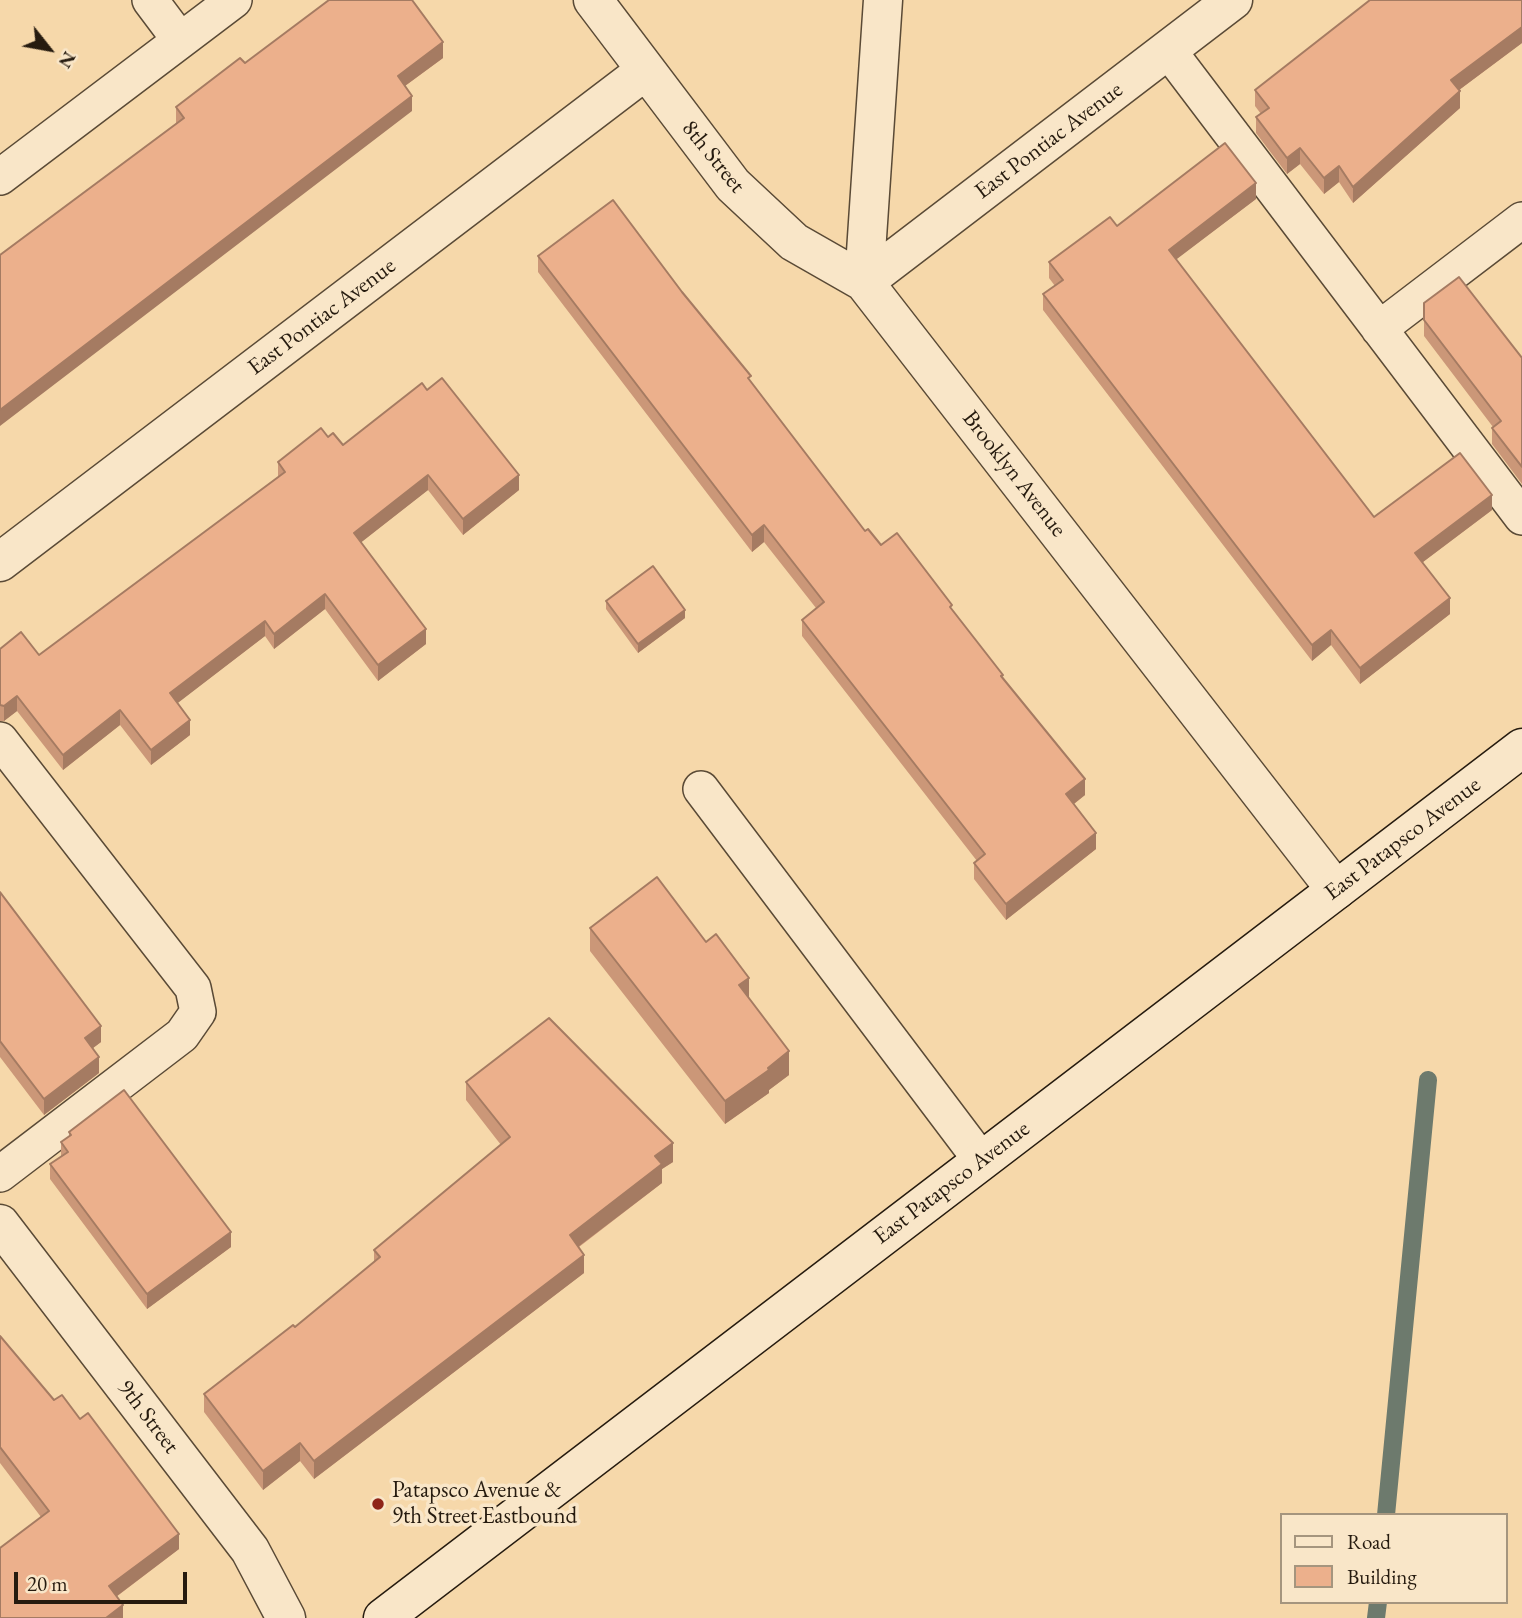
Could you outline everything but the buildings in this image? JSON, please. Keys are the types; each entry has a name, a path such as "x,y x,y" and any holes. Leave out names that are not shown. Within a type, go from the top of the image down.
{"street":[{"name":"8th Street","path":"593,0 733,185 794,242 864,282"},
{"path":"864,282 883,0"},
{"name":"East Pontiac Avenue","path":"864,282 1233,0"},
{"name":"East Pontiac Avenue","path":"0,562 645,71"},
{"name":"Brooklyn Avenue","path":"864,282 1336,890"},
{"name":"East Patapsco Avenue","path":"383,1618 1522,748"},
{"name":"9th Street","path":"0,1224 250,1550 286,1618"}],"lane":[{"path":"150,0 180,40"},
{"path":"0,177 234,0"},
{"path":"1168,50 1522,517"},
{"path":"1380,329 1522,220"},
{"path":"0,740 193,988 198,1012 182,1035 0,1174"},
{"path":"701,789 981,1160"}],"waterway":[{"path":"1386,1513 1428,1080"},
{"path":"1376,1618 1378,1604"}],"place":[{"name":"Patapsco Avenue & 9th Street Eastbound","path":"378,1504"}]}
